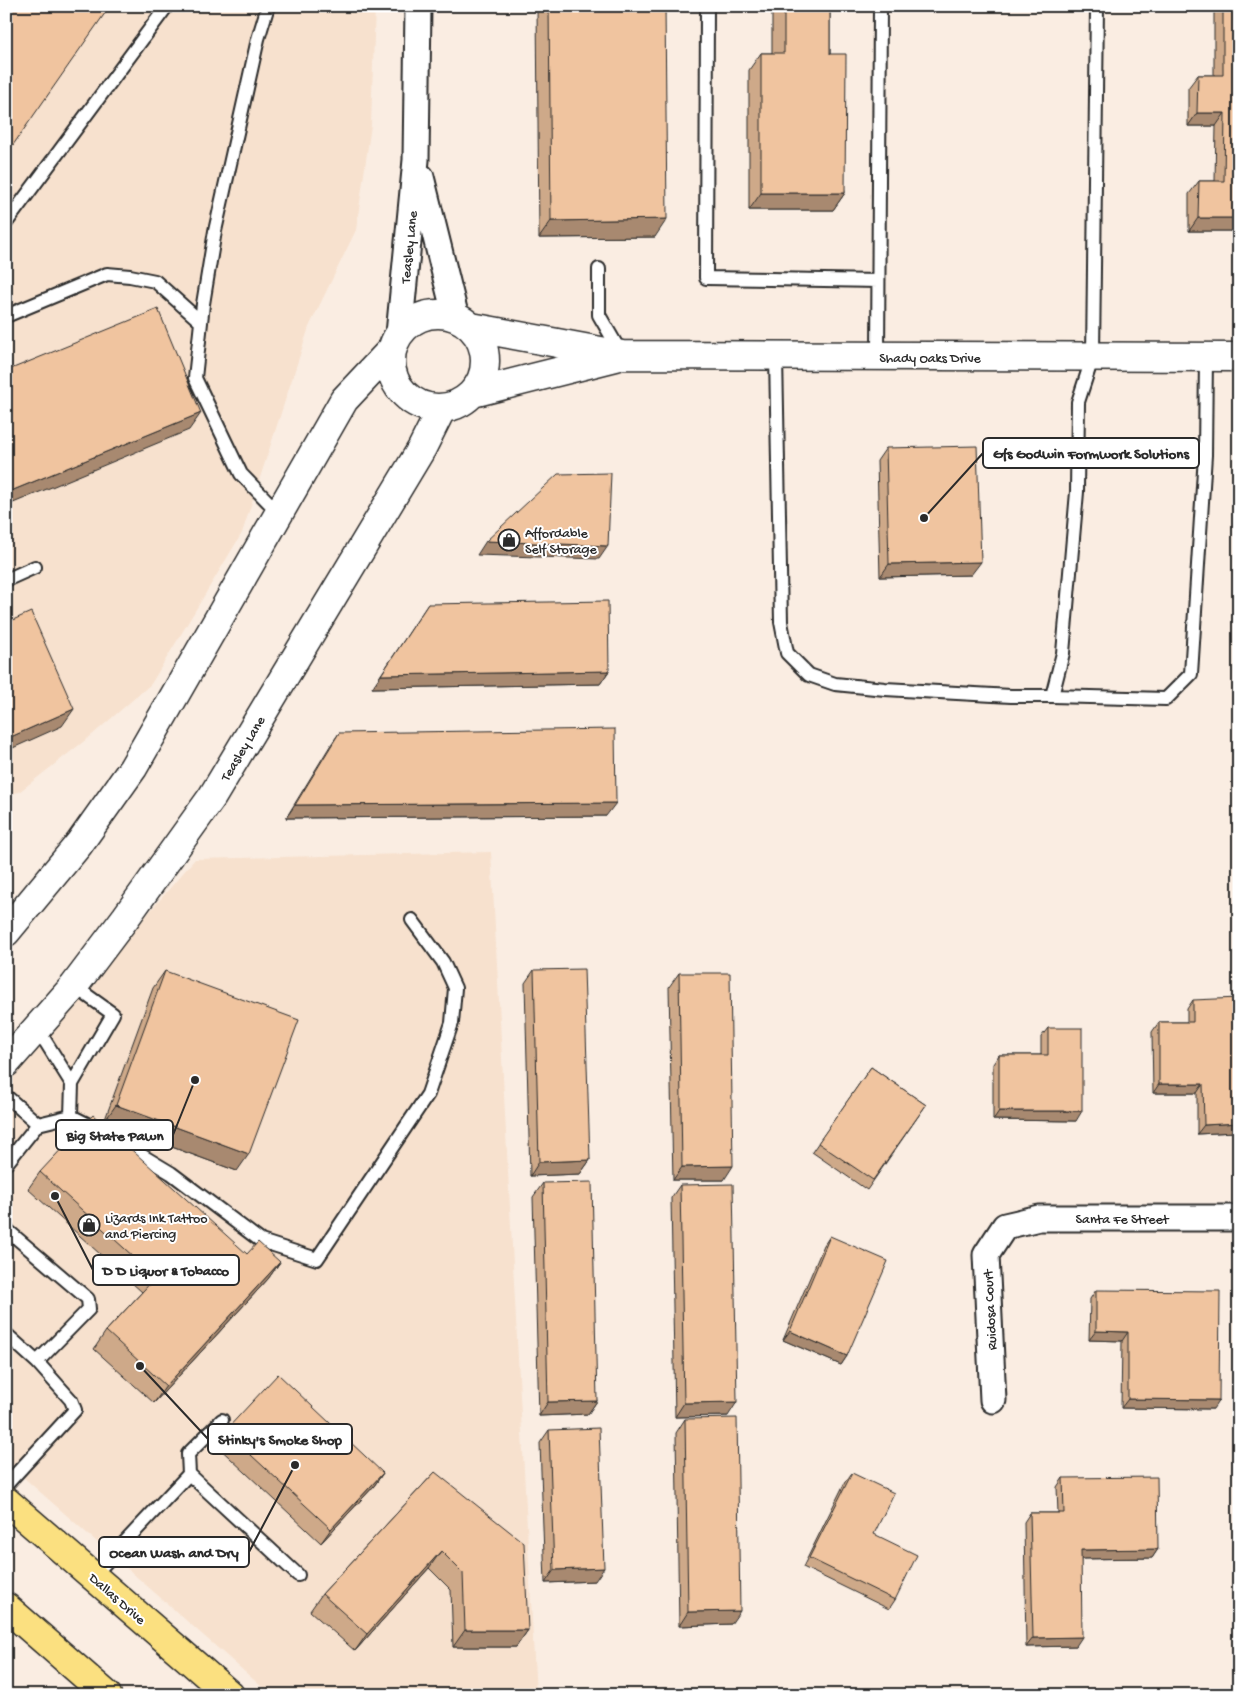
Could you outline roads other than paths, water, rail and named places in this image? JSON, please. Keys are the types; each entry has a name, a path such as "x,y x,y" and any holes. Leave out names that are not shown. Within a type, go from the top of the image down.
{"main road":[{"name":"Dallas Drive","path":"6,1501 230,1695"},
{"path":"6,1607 108,1695"}],"street":[{"name":"Teasley Lane","path":"396,341 416,160 418,6"},
{"name":"Teasley Lane","path":"416,160 464,322"},
{"path":"6,932 79,844 133,768 278,512 344,400 410,323 423,316 438,314 464,322 482,342 486,360 483,377 473,393 459,403 442,408 427,406 413,401 402,391 394,378 391,363 396,341"},
{"name":"Shady Oaks Drive","path":"464,322 622,355 1239,357"},
{"name":"Shady Oaks Drive","path":"473,393 622,355"},
{"name":"Teasley Lane","path":"8,1057 74,986 212,797 422,448 442,408"},
{"name":"Santa Fe Street","path":"1005,1226 1039,1218 1239,1218"},
{"name":"Ruidosa Court","path":"993,1400 986,1255 1005,1226"}],"lane":[{"path":"6,223 167,6"},
{"path":"268,6 258,39 214,231 195,378 241,474 278,512"},
{"path":"707,6 706,278 878,281"},
{"path":"878,357 880,6"},
{"path":"1052,696 1064,644 1077,492 1078,402 1093,356 1097,6"},
{"path":"598,269 599,315 622,355"},
{"path":"6,316 107,274 155,281 201,322"},
{"path":"776,356 782,622 787,653 809,675 835,684 885,690 1011,696 1166,699 1191,674 1206,455 1206,357"},
{"path":"6,580 35,567"},
{"path":"6,1164 38,1124 71,1116 171,1173 261,1241 317,1258 428,1094 452,1023 455,988 443,962 412,920"},
{"path":"71,1116 72,1084 113,1014 74,986"},
{"path":"37,1028 72,1084"},
{"path":"6,1096 38,1124"},
{"path":"6,1229 88,1299 89,1309 37,1362"},
{"path":"6,1334 37,1362 71,1400 75,1410 6,1485"},
{"path":"222,1420 188,1454 189,1474 298,1575"},
{"path":"93,1576 189,1474"}],"place":[{"name":"Gfs Godwin Formwork Solutions","path":"924,518"},
{"name":"Affordable Self Storage","path":"509,540"},
{"name":"Big State Pawn","path":"195,1080"},
{"name":"D D Liquor & Tobacco","path":"55,1196"},
{"name":"Lizards Ink Tattoo and Piercing","path":"89,1225"},
{"name":"Stinky's Smoke Shop","path":"140,1366"},
{"name":"Ocean Wash and Dry","path":"295,1465"}]}
